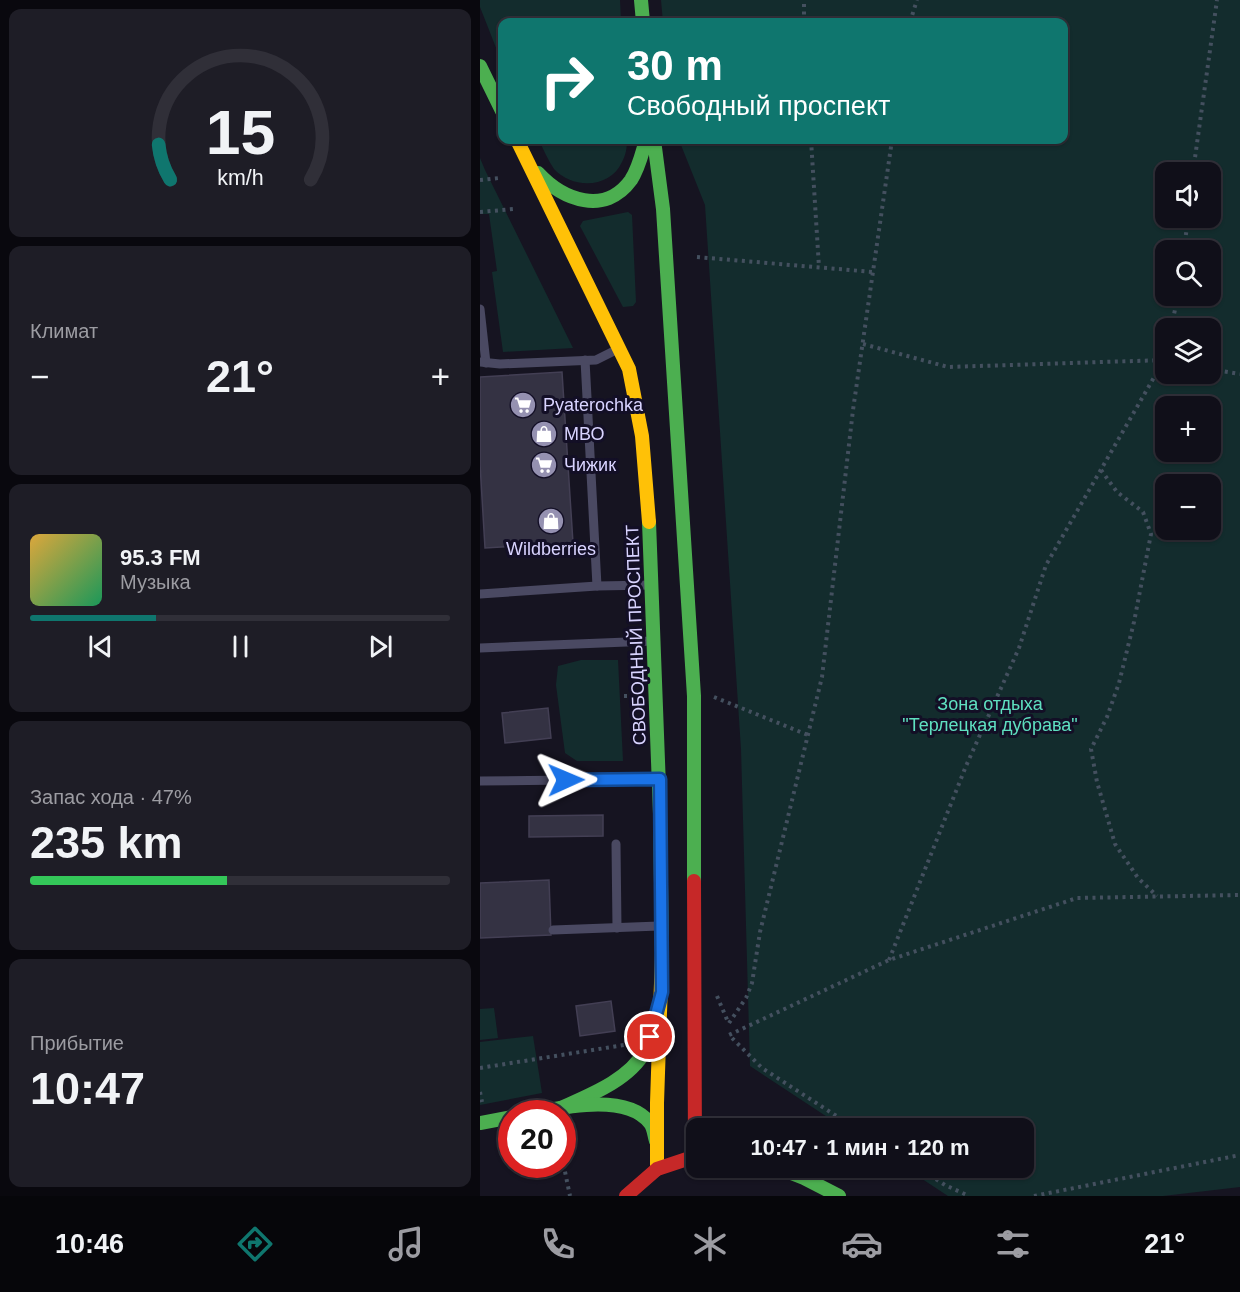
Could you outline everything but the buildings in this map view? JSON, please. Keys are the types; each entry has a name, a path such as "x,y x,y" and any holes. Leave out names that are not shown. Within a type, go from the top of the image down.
{"main road":[{"path":"641,0 643,18"},
{"path":"480,66 498,103"},
{"name":"СВОБОДНЫЙ ПРОСПЕКТ","path":"519,144 620,348 638,400 643,433 653,585 660,779 662,992 657,1169"},
{"name":"СВОБОДНЫЙ ПРОСПЕКТ","path":"528,161 543,180 558,192 589,201 602,200 617,194 627,185 636,172 645,144"},
{"path":"655,144 663,209 694,696 694,982 697,1118"},
{"path":"576,1101 609,1086 640,1058 650,1037 662,992"},
{"path":"576,1107 606,1105 633,1111 645,1117 652,1125 656,1141"},
{"path":"480,1123 498,1120"},
{"path":"626,1196 657,1169 686,1159"},
{"path":"804,1178 839,1196"}],"lane":[{"path":"480,309 483,362 596,360 620,348"},
{"path":"585,360 597,586"},
{"path":"480,594 597,586 653,585"},
{"path":"480,648 654,641"},
{"path":"480,781 660,779"},
{"path":"616,844 617,928"},
{"path":"553,930 661,926"}],"path":[{"path":"804,0 804,18"},
{"path":"911,18 917,0"},
{"path":"1194,162 1217,0"},
{"path":"811,144 819,267"},
{"path":"729,1023 746,998 752,983 760,932 822,677 853,410 891,144"},
{"path":"480,180 499,178"},
{"path":"480,212 514,209"},
{"path":"697,257 873,272"},
{"path":"863,344 948,367 1155,360"},
{"path":"1221,371 1240,374"},
{"path":"889,960 966,766 1019,648 1046,565 1155,377"},
{"path":"1101,470 1118,492 1143,512 1151,534 1134,622 1119,683 1107,717 1091,749 1096,782 1115,844 1138,878 1158,896"},
{"path":"722,700 808,735"},
{"path":"840,1118 762,1068 729,1035 889,960 1077,898 1240,895"},
{"path":"480,1068 633,1044"},
{"path":"1034,1196 1240,1155"},
{"path":"566,1178 570,1196"},
{"path":"934,1178 969,1196"}],"green space":[{"path":"480,0 620,0 621,18 498,18 498,53 480,7"},
{"name":"Зона отдыха \"Терлецкая дубрава\"","path":"661,0 1240,0 1240,1187 1163,1196 948,1196 921,1178 1034,1178 1034,1118 829,1118 750,1066 741,749 705,205 681,144 1068,144 1068,18 663,18"},
{"path":"541,144 626,144 624,157 616,171 609,177 590,183 580,183 562,176 554,169"},
{"path":"480,158 573,348 503,352 492,272 497,271 489,214 480,214"},
{"path":"628,212 632,215 636,302 633,306 623,307 580,226 583,221"},
{"path":"581,660 618,660 623,761 577,761 565,753 556,685 558,666"},
{"path":"494,1008 498,1038 480,1040 480,1009"},
{"path":"533,1036 542,1093 480,1105 480,1042"}],"traffic: fast":[{"path":"641,0 643,18"},
{"path":"480,66 498,103"},
{"path":"538,173 559,191 572,197 597,201 609,198 621,191 631,180 645,144"},
{"path":"655,144 663,209 694,696 694,881"},
{"path":"649,522 660,814 662,953"},
{"path":"576,1101 608,1086 638,1061 647,1048 653,1024"},
{"path":"576,1106 611,1105 640,1114 650,1123 656,1141"},
{"path":"480,1123 498,1120"},
{"path":"804,1178 839,1196"}],"traffic: slow":[{"path":"519,144 629,369 642,436 649,522"},
{"path":"657,1169 662,953"}],"traffic: jam":[{"path":"694,881 695,1118"},
{"path":"626,1196 657,1169 686,1159"}],"place":[{"name":"Pyaterochka","path":"523,405"},
{"name":"МВО","path":"544,434"},
{"name":"Чижик","path":"544,465"},
{"name":"Wildberries","path":"551,521"}],"route":[{"path":"566,780 660,779 662,992 650,1037"}]}
